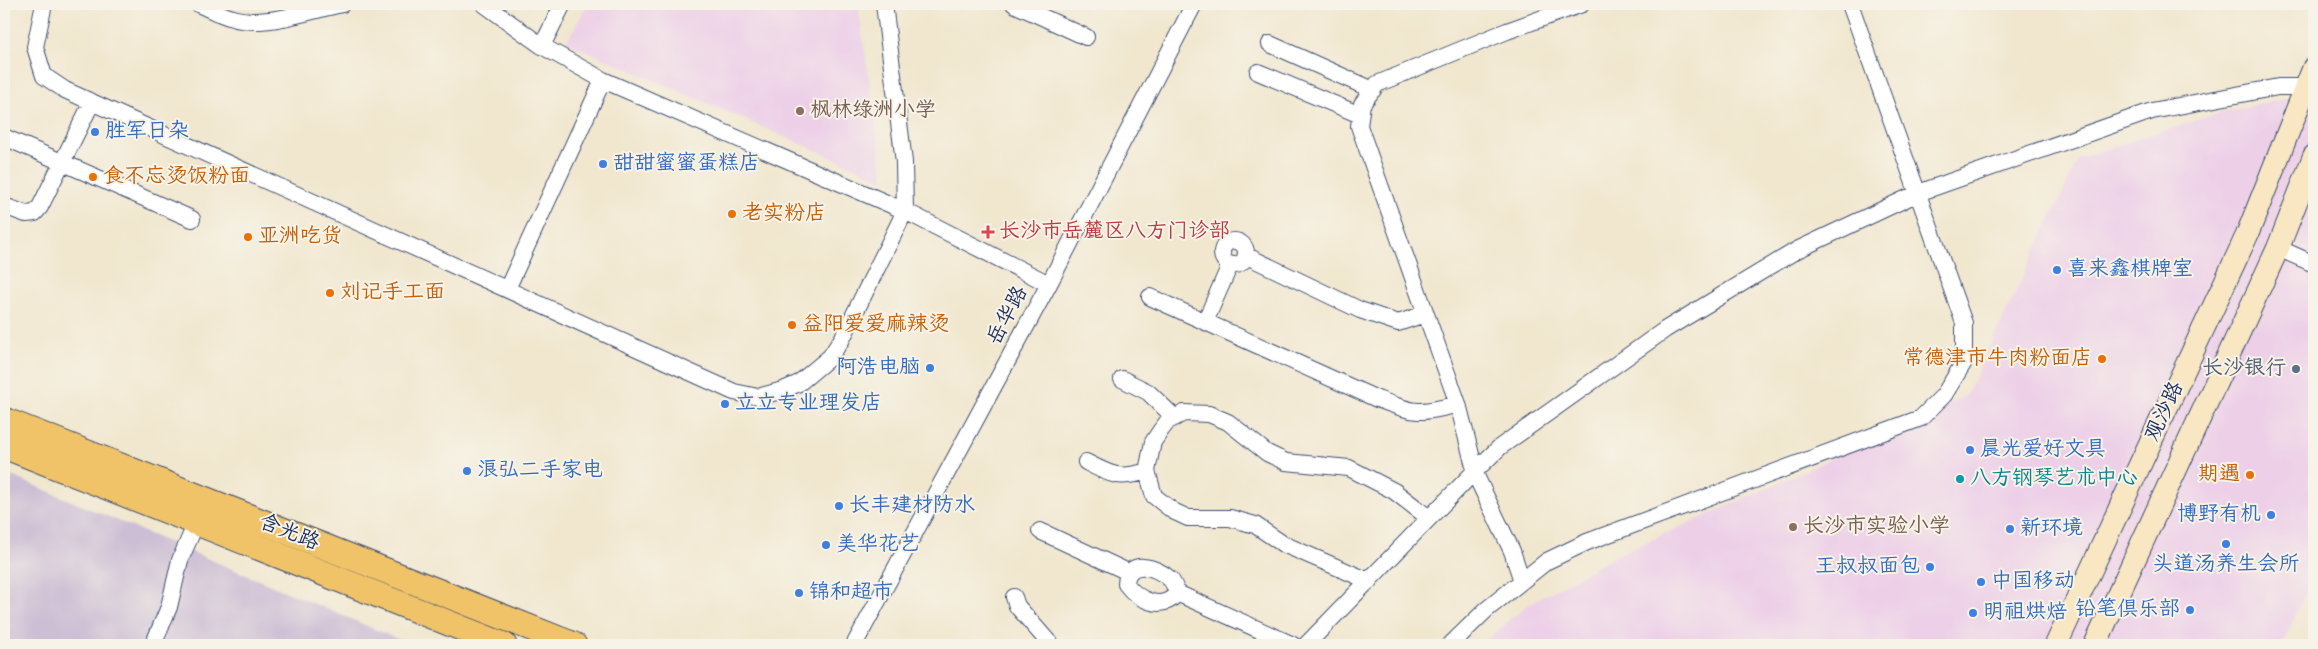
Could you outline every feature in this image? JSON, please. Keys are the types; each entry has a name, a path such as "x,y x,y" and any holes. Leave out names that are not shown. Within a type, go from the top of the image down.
{"main road":[{"name":"观沙路","path":"2056,645 2247,235 2312,80"},
{"name":"观沙路","path":"2095,645 2278,248 2314,156"},
{"name":"含光路","path":"4,420 201,511 504,645"},
{"name":"含光路","path":"4,446 201,511 574,645"}],"street":[{"path":"44,4 35,47 44,76 65,90 734,392 758,397 799,383 830,357 842,339 905,211 904,162 884,4"},
{"path":"198,4 226,16 243,20 264,20 342,4"},
{"path":"484,4 542,46 603,80 905,211 1049,284"},
{"path":"542,46 563,4"},
{"path":"1014,4 1086,37"},
{"name":"岳华路","path":"854,645 1049,284 1194,4"},
{"path":"1522,581 1512,551 1475,471 1458,404 1359,126 1360,115 1362,104 1377,84 1582,4"},
{"path":"1450,645 1486,610 1547,561 1587,542 1921,418 1944,394 1964,362 1964,323 1850,4"},
{"path":"1270,44 1373,90"},
{"path":"1258,72 1360,115"},
{"path":"507,289 603,80"},
{"path":"1306,645 1500,447 1666,329 1797,250 1918,193 2152,111 2312,80"},
{"path":"4,206 26,214 35,213 92,102"},
{"path":"4,137 192,219"},
{"path":"1205,322 1230,265 1222,255 1222,248 1232,240 1239,241 1244,245 1247,256 1360,310 1398,322 1425,314"},
{"path":"2278,248 2314,264"},
{"path":"1150,298 1377,399 1412,412 1427,412 1458,404"},
{"path":"1122,378 1148,392 1175,418"},
{"path":"1369,580 1283,544 1255,525 1230,518 1188,518 1173,512 1154,496 1147,472 1153,442 1168,421 1184,413 1208,414 1228,422 1267,453 1286,462 1349,468 1394,492 1429,518"},
{"path":"1086,462 1120,477 1147,472"},
{"path":"153,645 169,607 180,560 201,511"},
{"path":"1040,531 1128,572 1145,566 1161,572 1172,580 1177,593 1293,645"},
{"path":"1128,572 1126,584 1134,595 1151,602 1164,603 1173,599 1177,593"},
{"path":"1014,597 1017,606 1052,645"}],"shaded area":[{"name":"枫林绿洲小学","path":"588,4 858,4 884,180 566,42"},
{"path":"2314,93 2314,575 2282,645 1481,645 1527,605 1621,553 1737,502 1967,395 2079,158 2222,112"},
{"path":"12,476 412,645 4,645 4,497"}],"place":[{"name":"枫林绿洲小学","path":"800,111"},
{"name":"胜军日杂","path":"95,132"},
{"name":"甜甜蜜蜜蛋糕店","path":"603,164"},
{"name":"食不忘烫饭粉面","path":"93,177"},
{"name":"老实粉店","path":"732,214"},
{"name":"长沙市岳麓区八方门诊部","path":"988,232"},
{"name":"亚洲吃货","path":"248,237"},
{"name":"喜来鑫棋牌室","path":"2057,270"},
{"name":"刘记手工面","path":"330,293"},
{"name":"益阳爱爱麻辣烫","path":"792,325"},
{"name":"常德津市牛肉粉面店","path":"2102,359"},
{"name":"阿浩电脑","path":"930,368"},
{"name":"长沙银行","path":"2296,369"},
{"name":"立立专业理发店","path":"725,404"},
{"name":"晨光爱好文具","path":"1970,450"},
{"name":"浪弘二手家电","path":"467,471"},
{"name":"期遇","path":"2250,475"},
{"name":"八方钢琴艺术中心","path":"1960,479"},
{"name":"长丰建材防水","path":"839,506"},
{"name":"博野有机","path":"2271,515"},
{"name":"长沙市实验小学","path":"1793,527"},
{"name":"新环境","path":"2010,529"},
{"name":"头道汤养生会所","path":"2226,544"},
{"name":"美华花艺","path":"826,545"},
{"name":"王叔叔面包","path":"1930,567"},
{"name":"中国移动","path":"1981,582"},
{"name":"锦和超市","path":"799,593"},
{"name":"铅笔俱乐部","path":"2190,610"},
{"name":"明祖烘焙","path":"1973,613"}]}
